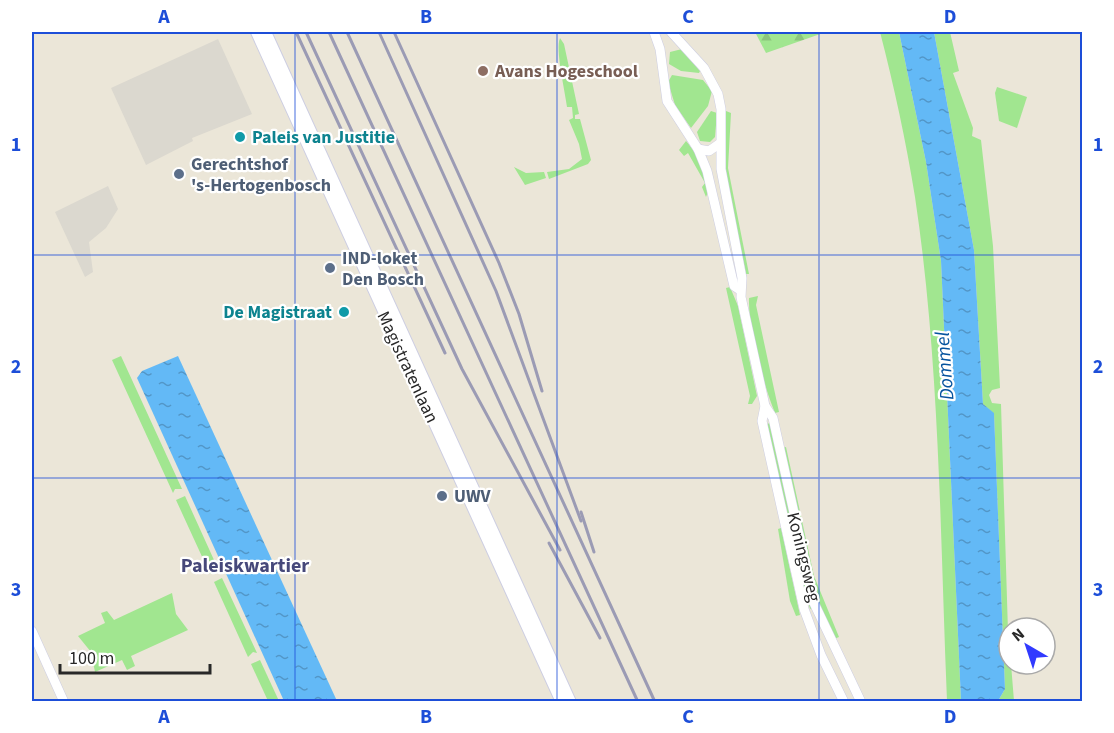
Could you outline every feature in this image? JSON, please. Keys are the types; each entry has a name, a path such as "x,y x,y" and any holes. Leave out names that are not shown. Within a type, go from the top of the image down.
{"main road":[{"name":"Magistratenlaan","path":"256,32 561,702"},
{"name":"Magistratenlaan","path":"266,32 571,702"}],"street":[{"name":"Koningsweg","path":"654,32 660,49 667,101 698,149 711,183 734,286 740,290"},
{"name":"Koningsweg","path":"671,32 705,68 716,87 721,110 719,144 721,169 743,284 740,290 765,406 772,418 814,603 861,702"},
{"path":"660,49 668,40 680,41"},
{"path":"698,149 709,151 719,144"},
{"name":"Koningsweg","path":"765,406 762,421 804,609 821,655 844,702"},
{"path":"32,632 64,702"}],"green space":[{"path":"755,32 826,32 766,53"},
{"path":"880,32 899,32 926,162 941,261 961,701 947,701 938,449 930,322 923,259 908,155"},
{"path":"934,32 950,32 959,71 953,73 973,128 972,136 981,140 993,246 1000,388 992,390 989,395 992,403 1001,404 1008,616 1002,616 994,414 983,404 974,250"},
{"path":"560,38 564,44 579,114 575,115 575,119 580,119 591,160 588,164 549,179 547,172 569,169 582,159 579,144 569,120 573,118 572,107 567,107 559,60"},
{"path":"682,49 700,71 699,73 681,71 669,64 670,52"},
{"path":"672,75 703,80 712,91 708,106 691,128 675,105 668,82"},
{"path":"997,87 1027,97 1017,128 999,121 995,93"},
{"path":"711,111 717,113 715,137 710,142 700,141 697,132"},
{"path":"726,111 731,113 728,168 749,274 746,274 724,168"},
{"path":"686,141 699,160 706,176 708,191 706,197 702,187 705,183 688,153 684,156 679,150"},
{"path":"514,167 526,173 544,172 546,178 525,185"},
{"path":"730,287 738,306 757,396 752,404 748,404 750,396 726,288"},
{"path":"758,296 756,305 779,412 775,413 761,372 751,325 749,298"},
{"path":"121,356 182,489 175,489 173,493 112,360"},
{"path":"770,423 812,608 810,609 776,470 767,424"},
{"path":"786,447 814,576 839,637 834,639 816,601 782,448"},
{"path":"185,496 219,571 215,570 210,574 176,500"},
{"path":"781,528 800,615 796,616 790,601 778,529"},
{"path":"222,578 257,653 253,652 248,657 214,582"},
{"path":"172,593 176,614 188,630 131,656 135,666 127,670 122,660 95,672 91,652 78,636 105,623 101,613 107,611 114,620"},
{"path":"260,660 279,701 268,701 251,664"},
{"path":"1004,676 1012,676 1014,701 998,701 1005,689"}],"shaded area":[{"path":"218,39 252,114 192,138 193,141 146,165 111,88"},
{"path":"108,186 118,209 106,228 89,242 93,272 85,277 55,212"}],"water":[{"path":"899,32 934,32 974,250 983,404 994,413 1002,616 997,616 997,676 1004,676 1005,689 998,701 961,701 941,261 926,162"},
{"path":"178,356 337,701 284,701 137,378 142,371"}],"railway":[{"path":"296,32 445,353"},
{"path":"306,32 462,369 560,550"},
{"path":"329,32 638,702"},
{"path":"347,32 655,702"},
{"path":"379,32 496,291 581,521"},
{"path":"394,32 499,263 519,314 542,391"},
{"path":"581,512 594,552"},
{"path":"549,543 600,638"}],"place":[{"name":"Avans Hogeschool","path":"483,71"},
{"name":"Paleis van Justitie","path":"240,137"},
{"name":"Gerechtshof 's-Hertogenbosch","path":"179,174"},
{"name":"IND-loket Den Bosch","path":"330,268"},
{"name":"De Magistraat","path":"344,312"},
{"name":"UWV","path":"442,496"}],"district":[{"name":"Paleiskwartier","path":"245,565"}],"water label":[{"name":"Dommel","path":"944,366"}]}
